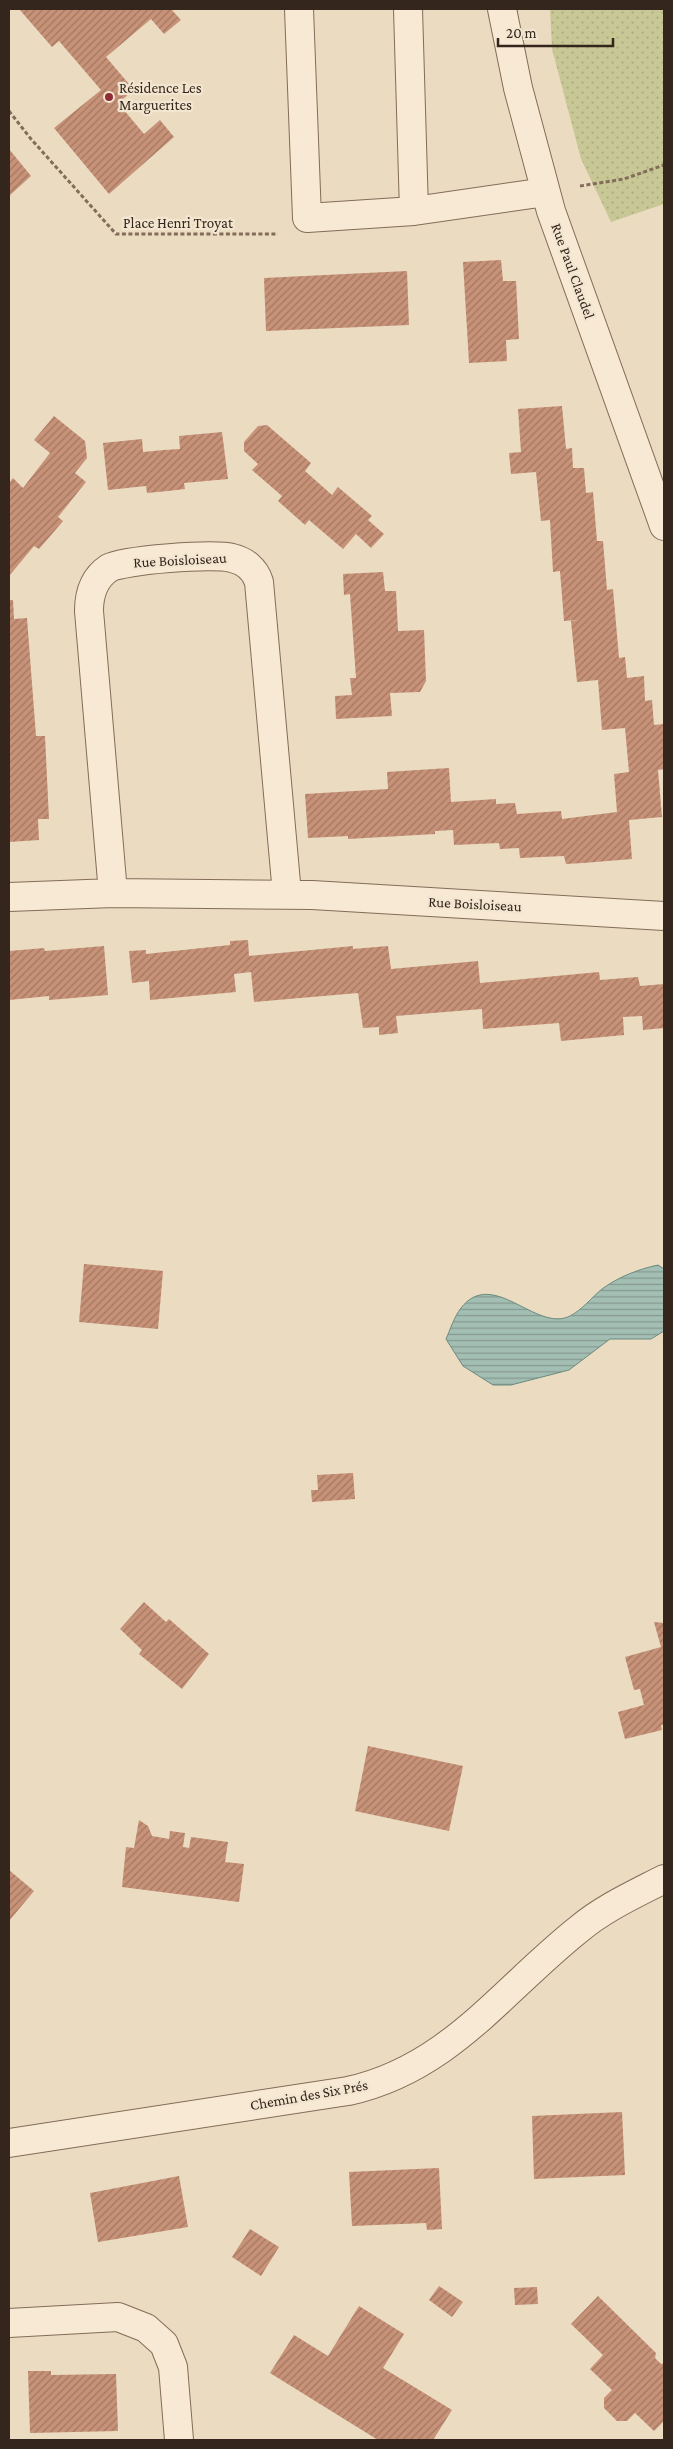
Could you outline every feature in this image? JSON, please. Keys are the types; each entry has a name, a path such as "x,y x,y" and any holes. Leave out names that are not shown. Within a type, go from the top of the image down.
{"street":[{"path":"298,9 307,218 414,211 546,192"},
{"path":"408,9 414,211"},
{"name":"Rue Paul Claudel","path":"502,9 518,88 546,192 664,526"},
{"name":"Rue Boisloiseau","path":"113,893 89,611 90,594 101,575 117,564 216,556 241,561 254,570 259,582 286,894"},
{"name":"Rue Boisloiseau","path":"9,898 113,893 286,894 664,916"},
{"name":"Chemin des Six Prés","path":"9,2143 348,2090 387,2080 426,2060 464,2033 549,1953 581,1927 621,1901 664,1879"},
{"path":"9,2322 118,2317 146,2328 164,2344 174,2367 179,2440"}],"path":[{"name":"Place Henri Troyat","path":"9,110 31,139 116,234 290,234 307,218"},
{"path":"546,192 624,179 664,165"}],"green space":[{"path":"550,9 664,9 664,204 611,222 581,159 552,49"}],"shaded area":[{"path":"658,1265 664,1269 664,1331 651,1339 610,1339 569,1370 511,1385 493,1385 463,1366 446,1339 454,1319 461,1308 473,1297 487,1294 501,1297 543,1316 557,1319 570,1316 583,1307 602,1289 622,1277"}],"building":[{"name":"Résidence Les Marguerites","path":"19,9 171,9 181,20 164,34 151,19 106,57 134,90 118,103 144,134 160,120 174,137 109,194 54,128 101,90 59,41 52,47"},
{"path":"9,149 31,176 9,196"},
{"path":"501,260 503,281 516,281 519,339 506,340 507,361 469,363 463,262"},
{"path":"407,271 409,325 266,331 264,278"},
{"path":"562,406 566,449 572,448 573,468 584,468 586,493 593,492 597,541 603,541 607,590 613,589 619,658 625,657 627,678 644,676 645,701 652,700 654,725 664,724 664,769 658,770 662,817 629,820 632,859 583,863 566,864 564,856 520,858 519,848 500,849 499,843 454,845 453,830 435,831 435,834 348,839 348,836 308,838 305,794 388,789 387,772 449,768 451,802 496,799 496,804 515,803 517,814 561,811 562,819 617,812 614,774 629,772 625,728 602,730 598,680 577,682 571,621 579,620 564,621 560,571 553,572 550,520 541,521 536,472 511,474 509,453 521,452 518,409"},
{"path":"54,416 85,441 87,458 75,473 86,482 58,517 63,521 39,549 34,546 9,576 9,483 13,478 23,488 50,453 34,440"},
{"path":"267,425 311,463 305,471 332,495 338,487 372,516 368,520 384,534 371,548 356,534 343,549 309,520 305,525 278,501 282,496 252,470 258,464 244,451 244,442 258,426"},
{"path":"222,432 228,479 184,483 185,489 147,493 146,486 108,490 103,443 142,439 143,452 180,449 179,436"},
{"path":"383,572 385,591 396,591 398,631 424,630 426,681 420,692 390,693 392,716 336,719 335,696 352,695 350,678 356,678 350,594 344,595 343,574"},
{"path":"9,600 13,600 14,619 27,618 36,736 45,736 49,819 38,819 39,840 9,842"},
{"path":"248,940 249,956 353,946 353,949 388,946 391,969 478,961 480,983 599,972 600,980 638,977 640,986 664,984 664,1028 643,1030 642,1016 623,1017 624,1035 561,1041 559,1023 483,1029 482,1009 396,1016 398,1033 379,1035 379,1027 363,1028 358,993 254,1002 251,972 234,974 236,992 150,1000 149,981 132,983 129,951 146,950 146,954 230,945 230,941"},
{"path":"104,946 108,995 49,1000 49,996 9,1000 9,951 44,948 45,951"},
{"path":"84,1264 163,1271 158,1329 79,1322"},
{"path":"353,1473 355,1499 312,1502 311,1490 318,1490 317,1475"},
{"path":"144,1602 166,1622 169,1619 209,1654 182,1689 139,1654 142,1650 120,1629"},
{"path":"654,1622 664,1623 664,1725 661,1725 662,1730 625,1739 618,1712 644,1705 640,1689 634,1690 625,1657 661,1647"},
{"path":"368,1746 463,1766 449,1831 355,1811"},
{"path":"139,1820 148,1826 152,1836 169,1839 170,1831 185,1833 183,1847 189,1848 191,1837 228,1842 225,1862 244,1864 239,1902 122,1887 126,1847 134,1848"},
{"path":"9,1870 34,1891 9,1921"},
{"path":"622,2112 625,2175 534,2179 532,2116"},
{"path":"439,2168 442,2229 427,2230 426,2223 352,2226 349,2172"},
{"path":"179,2176 188,2227 98,2242 90,2193"},
{"path":"250,2229 279,2247 261,2276 232,2257"},
{"path":"439,2286 463,2302 452,2317 429,2300"},
{"path":"537,2287 538,2304 515,2305 514,2288"},
{"path":"598,2296 656,2353 655,2358 661,2364 664,2363 664,2421 654,2431 635,2413 627,2421 617,2421 604,2408 604,2398 612,2390 590,2369 603,2355 571,2324"},
{"path":"359,2306 404,2334 383,2368 452,2410 433,2440 378,2440 270,2373 294,2335 328,2356"},
{"path":"28,2371 51,2371 51,2375 116,2374 118,2431 30,2433"}],"place":[{"name":"Résidence Les Marguerites","path":"109,97"}]}
